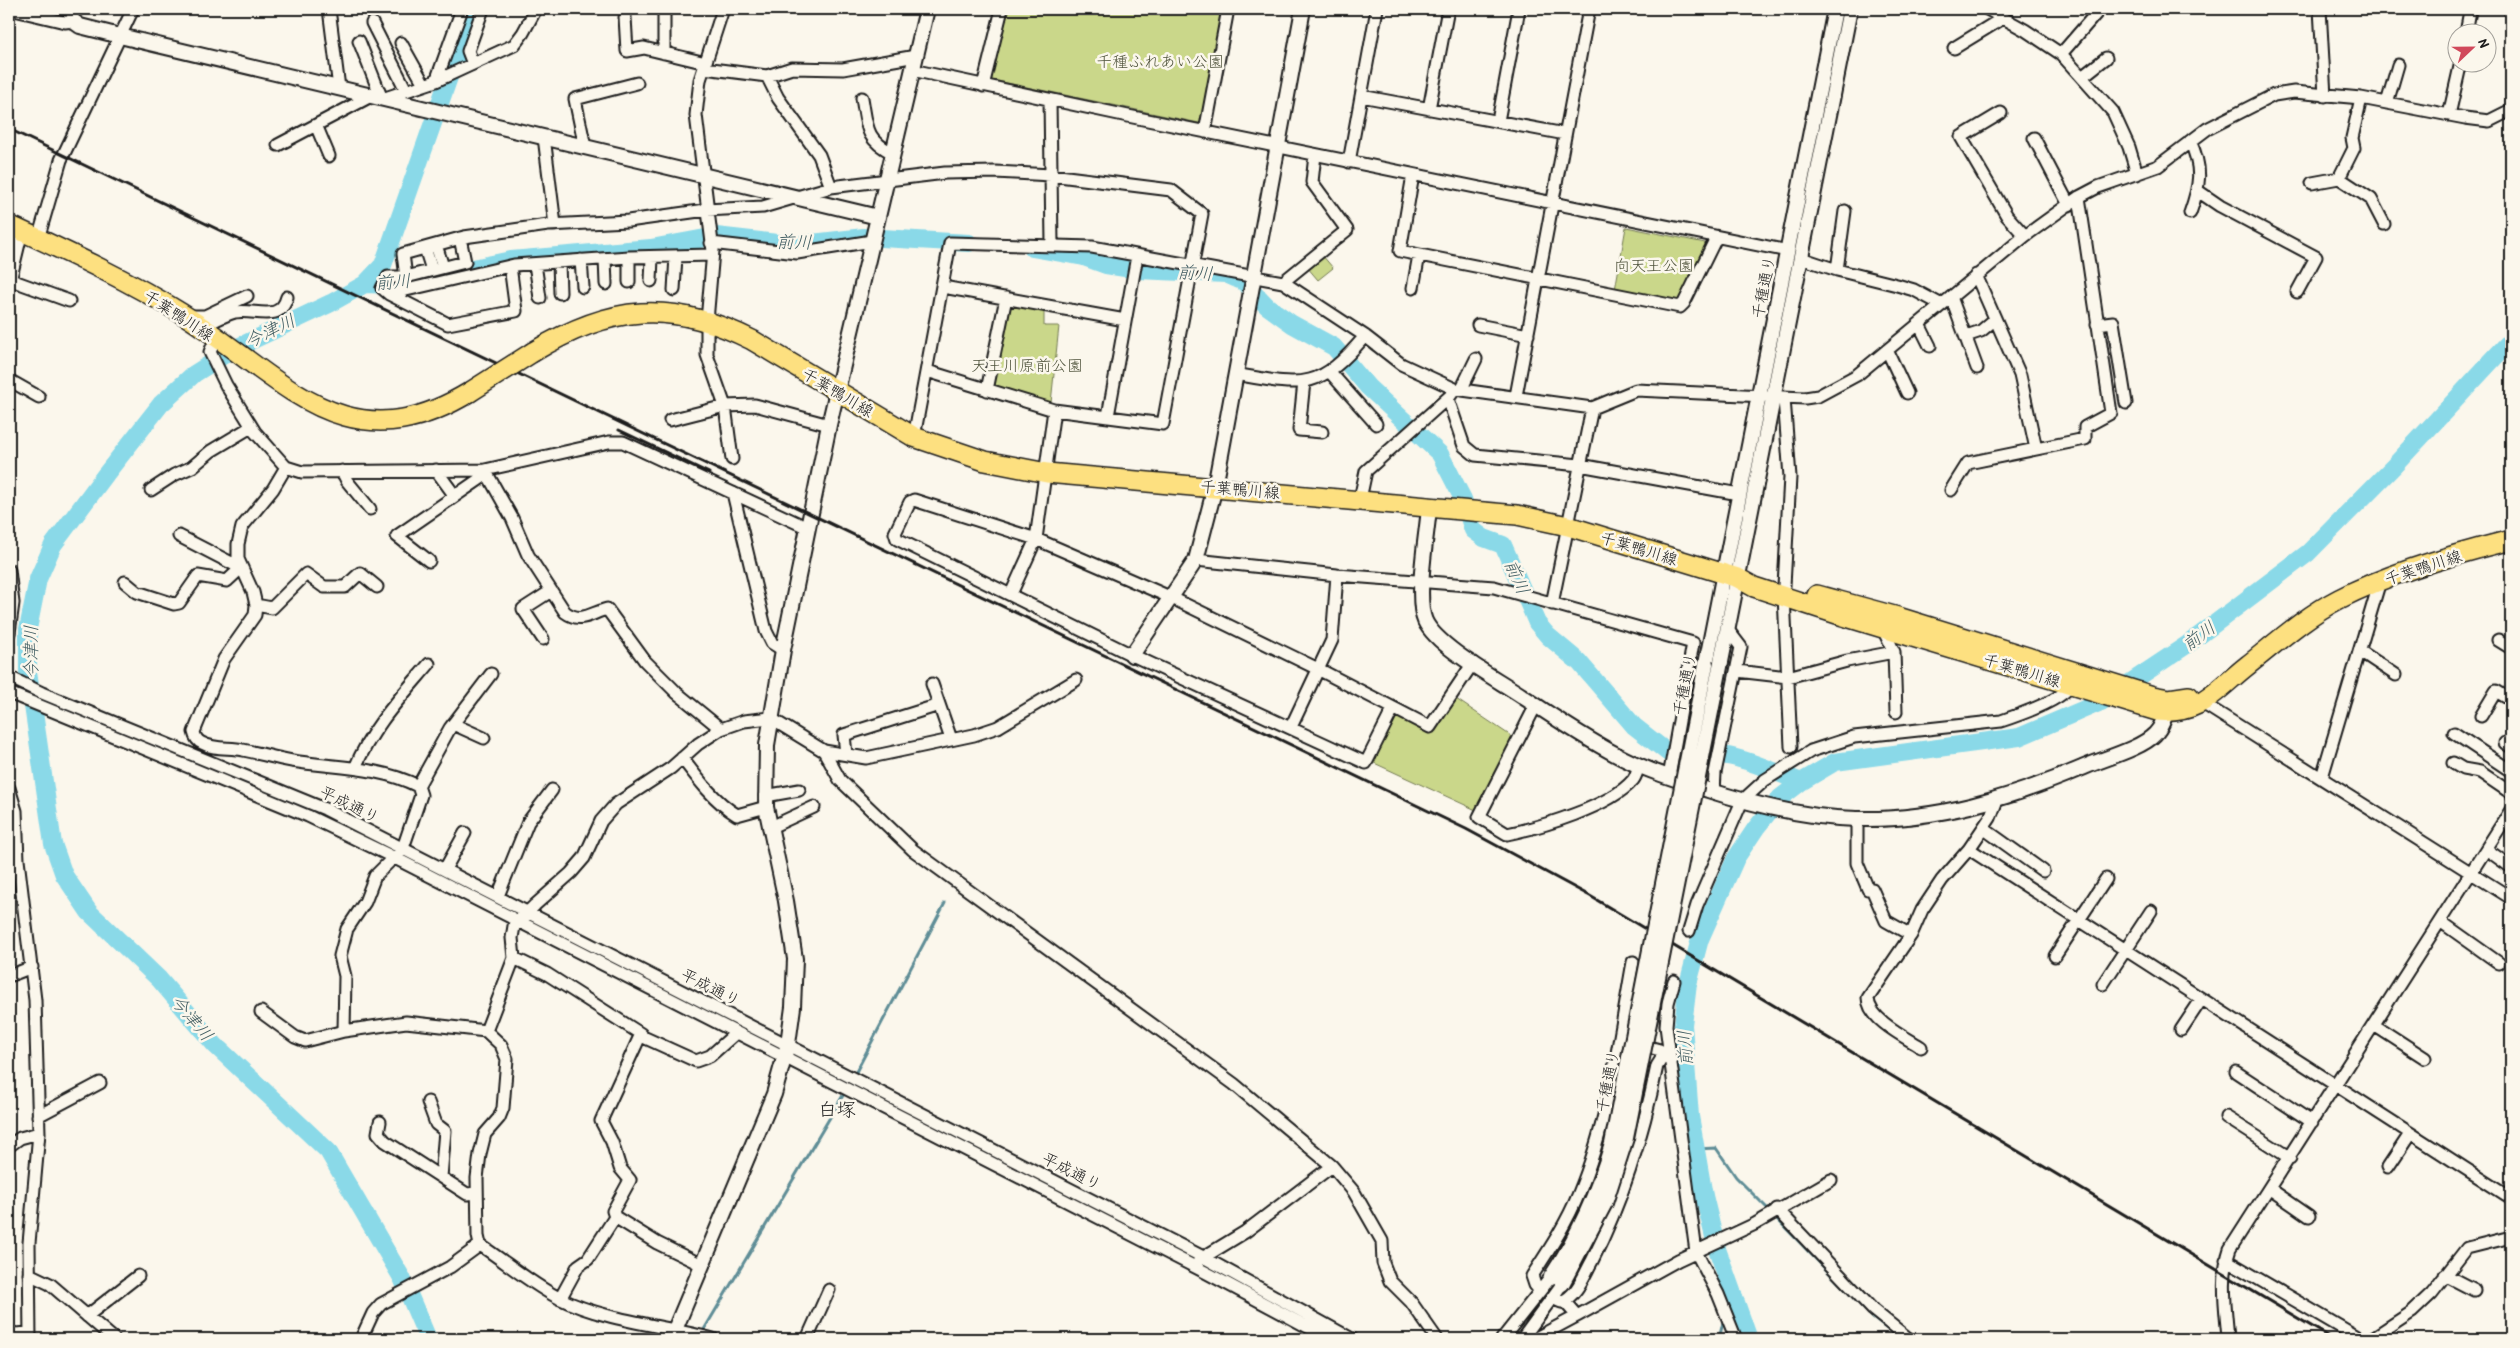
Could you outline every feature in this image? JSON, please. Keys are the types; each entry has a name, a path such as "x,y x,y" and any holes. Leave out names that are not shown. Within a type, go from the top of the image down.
{"main road":[{"name":"千葉鴨川線","path":"23,232 138,288 185,316 209,339 243,357 311,404 332,413 369,421 399,421 422,416 449,405 533,352 580,327 619,315 676,314 707,321 752,340 914,437 985,461 1047,473 1517,515 1568,526 1731,576 1756,578 1784,591 1882,627 2136,705 2163,702 2217,689"},
{"name":"千葉鴨川線","path":"1784,591 1898,616 2098,679 2163,702 2204,704 2217,689 2308,618 2340,598 2380,581 2511,540"}],"street":[{"path":"10,9 65,22 73,15 80,26 878,217"},
{"path":"69,301 10,283 23,232 61,160 134,9"},
{"path":"329,9 339,88"},
{"path":"436,81 462,9"},
{"path":"473,64 468,51 483,9"},
{"path":"278,145 376,97 436,81 514,45 524,33 536,9"},
{"path":"664,9 664,53"},
{"path":"723,9 700,80 696,115 712,255 707,321 707,355 725,406 732,459"},
{"path":"673,1334 774,1094 787,1051 794,1007 795,960 786,902 765,802 764,771 770,718 836,392 927,9"},
{"path":"983,86 1002,9"},
{"path":"1205,132 1228,9"},
{"path":"1132,655 1196,560 1215,487 1252,276 1303,9"},
{"path":"1349,162 1375,9"},
{"path":"1429,109 1448,9"},
{"path":"1498,121 1519,9"},
{"path":"1516,396 1589,9"},
{"name":"千種通り","path":"1502,1339 1540,1291 1557,1280 1605,1203 1626,1138 1728,630 1739,494 1835,9"},
{"name":"千種通り","path":"1522,1339 1558,1300 1557,1280 1604,1173 1612,1144 1706,664 1779,397 1800,258 1850,9"},
{"path":"1987,9 2061,54 2082,77 2113,112 2129,147 2137,174"},
{"path":"2061,54 2100,9"},
{"path":"2320,9 2325,96"},
{"path":"2468,22 2470,11"},
{"path":"625,18 627,51 644,48 705,66 767,76 792,68 843,68 914,63 983,86 1716,238 1788,251"},
{"path":"1954,48 2003,18"},
{"path":"372,23 406,90"},
{"path":"359,41 376,97"},
{"path":"401,43 424,84"},
{"path":"2082,77 2106,58"},
{"path":"2387,104 2398,65"},
{"path":"2449,116 2459,72"},
{"path":"767,76 778,98 819,155 831,187"},
{"path":"585,147 575,99 637,83"},
{"path":"914,437 950,243 1052,244 1092,247 1283,282 1365,336 1401,364 1455,393 1516,396 1592,408 1636,390 1759,394 1779,397 1818,396 1857,375 2025,236 2079,197 2098,187 2158,166 2207,128 2274,95 2294,92 2361,98 2449,116 2489,121 2511,110"},
{"path":"1361,96 1565,134"},
{"path":"862,98 867,128 876,146 893,153"},
{"path":"2339,178 2354,148 2352,138 2361,98"},
{"path":"1050,100 1052,244"},
{"path":"2001,113 1961,137 2007,216 2025,236"},
{"path":"316,125 329,156"},
{"path":"544,137 555,225"},
{"path":"2034,138 2069,204"},
{"path":"2190,141 2198,158 2198,191 2190,213"},
{"path":"1283,282 1347,230 1312,182 1315,155"},
{"path":"406,276 403,254 460,238 555,225 628,221 706,210 763,206 831,187 955,172 1051,175 1171,190 1202,214 1163,424 1054,410 927,371"},
{"path":"1413,175 1400,251 1680,307 1684,303 1716,238"},
{"path":"2312,183 2339,178 2371,199 2384,224"},
{"path":"2198,191 2220,206 2316,258 2297,292"},
{"path":"1951,490 1968,463 2085,439 2085,427 2111,413 2079,197"},
{"path":"1837,270 1845,211"},
{"path":"460,238 465,262 406,276 388,278 382,288 389,294 448,324 516,311 510,266"},
{"path":"711,243 797,253 872,241"},
{"path":"430,246 437,269"},
{"path":"389,294 510,266 629,257 712,255"},
{"path":"1413,288 1420,255"},
{"path":"674,290 676,256"},
{"path":"1108,416 1137,256"},
{"path":"629,257 629,282"},
{"path":"651,281 652,257"},
{"path":"1800,258 1837,270 1914,290 1942,305"},
{"path":"605,259 606,284"},
{"path":"581,260 583,287"},
{"path":"559,262 560,293"},
{"path":"536,264 540,298"},
{"path":"1976,276 2020,375 2036,450"},
{"path":"943,287 1125,320"},
{"path":"185,316 205,316 248,296"},
{"path":"287,297 281,309 269,314 236,312 209,339 218,369 251,427 286,467 302,472 342,470 486,472 609,442 623,442 808,528"},
{"path":"1952,297 1977,368"},
{"path":"987,390 1006,298"},
{"path":"1966,336 1981,331 1994,320"},
{"path":"2097,324 2113,322 2126,402"},
{"path":"1919,324 1930,346"},
{"path":"1478,325 1528,335"},
{"path":"1235,374 1291,384 1304,382 1329,371 1349,355 1365,336"},
{"path":"1887,350 1907,393"},
{"path":"1360,500 1366,471 1455,393 1476,359"},
{"path":"1329,371 1376,424"},
{"path":"9,380 40,397"},
{"path":"1304,382 1299,430 1322,432"},
{"path":"1455,393 1464,446 1475,455 1580,465 1739,494"},
{"path":"1779,397 1790,478 1784,591 1791,747"},
{"path":"670,420 725,406 756,405 829,425"},
{"path":"1552,604 1592,408"},
{"path":"1011,594 1036,539 1047,473 1054,410"},
{"path":"151,490 174,475 192,467 211,451 251,427"},
{"path":"286,467 273,489 242,527 238,544 238,559 253,592 256,606 255,615 224,659 194,732 198,741 209,746 241,750 292,761 355,768 402,778 418,786 422,795 403,848 375,876 365,902 347,928 340,956 345,976 344,1031"},
{"path":"342,470 347,481 370,509"},
{"path":"436,470 455,496"},
{"path":"430,561 397,536 486,472"},
{"path":"486,472 512,518 528,555 565,612 574,618 583,618 608,609 645,661 676,693 720,730"},
{"path":"733,493 766,631 772,643 783,650"},
{"path":"1392,709 1366,762 1132,655 896,539 895,533 910,502 914,500 1036,539 1172,598 1318,669 1430,727 1473,663"},
{"path":"1429,508 1421,601 1426,623 1439,640 1536,705 1615,754 1639,766 1742,801 1800,813 1857,819 1935,813 1997,800 2058,778 2147,740 2158,730 2163,702"},
{"path":"179,536 241,568"},
{"path":"1196,560 1337,575 1423,580 1494,587 1693,643 1669,777"},
{"path":"125,582 137,592 174,604 178,603 198,576 227,581 241,568"},
{"path":"9,570 11,608 9,633"},
{"path":"256,606 272,608 306,574 324,587 331,587 345,586 360,573 377,587"},
{"path":"1291,727 1332,640 1337,575"},
{"path":"2322,777 2380,581"},
{"path":"543,639 523,609 551,591"},
{"path":"1882,627 1894,652 1896,712"},
{"path":"1714,792 1715,773 1741,647 1728,630"},
{"path":"2498,640 2511,648"},
{"path":"2360,650 2396,675"},
{"path":"1737,671 1788,677 1848,661 1894,652"},
{"path":"355,768 365,745 381,719 430,664"},
{"path":"418,786 453,724 491,674"},
{"name":"平成通り","path":"14,680 325,809 445,869 528,911 787,1051 1330,1339"},
{"path":"486,1031 514,958 512,938 514,926 528,911 571,874 584,858 601,821 616,804 720,730 744,721 770,718 824,751 866,758 974,735 998,726 1076,680"},
{"path":"932,684 951,739"},
{"path":"1689,931 1697,905 1742,801 1765,780 1812,751 1854,737 2001,721 2024,713 2074,686"},
{"path":"2481,716 2496,691 2511,700"},
{"name":"平成通り","path":"14,695 308,816 394,857 736,1033 787,1051 1203,1257 1352,1339"},
{"path":"2204,704 2511,898"},
{"path":"846,754 844,735 939,705"},
{"path":"1536,705 1479,817 1508,834 1559,820 1616,793 1634,779 1639,766"},
{"path":"453,724 484,738"},
{"path":"2454,733 2511,771"},
{"path":"188,766 198,741"},
{"path":"824,751 840,780 913,850 1234,1084 1332,1166 1354,1192 1382,1241 1383,1263 1390,1281 1411,1302 1437,1339"},
{"path":"682,758 699,780 729,810 737,815 765,802 799,790"},
{"path":"2453,763 2463,769 2480,772 2511,793"},
{"path":"9,788 16,811 18,860 32,966 39,1132 29,1243 29,1336 9,1332"},
{"path":"498,896 528,822 552,790"},
{"path":"1921,1047 1887,1025 1871,1011 1868,998 1910,935 1922,910 1942,880 1969,849 1983,828 1997,800"},
{"path":"769,828 814,808"},
{"path":"2228,1339 2225,1282 2226,1260 2230,1249 2511,810"},
{"path":"1857,819 1858,863 1868,889 1872,889 1886,921 1910,935"},
{"path":"1983,828 2043,871"},
{"path":"445,869 465,833"},
{"path":"1969,849 2511,1198"},
{"path":"2486,849 2511,867"},
{"path":"2055,956 2106,879"},
{"path":"2103,984 2151,911"},
{"path":"2440,921 2499,963"},
{"path":"514,958 547,974 641,1036 696,1061 710,1056 736,1033"},
{"path":"1540,1291 1535,1285 1532,1276 1565,1223 1592,1159 1633,965 1673,987 1666,1026 1696,1252 1718,1294 1736,1339"},
{"path":"9,976 32,966"},
{"path":"2181,1030 2201,1000"},
{"path":"261,1012 295,1037 304,1040 344,1031 406,1022 486,1031 501,1045 507,1059 503,1108 499,1118 485,1134 480,1154 476,1193 480,1246 560,1299 673,1334 713,1339"},
{"path":"2374,1025 2426,1058"},
{"path":"641,1036 601,1121 612,1142 620,1168 630,1180 613,1211 615,1217 657,1243 702,1264"},
{"path":"1558,1300 1573,1295 1618,1208 1642,1136 1655,1077 1662,1058 1660,1050 1618,1040"},
{"path":"2236,1072 2312,1122"},
{"path":"1655,1077 1672,1081"},
{"path":"38,1116 100,1083"},
{"path":"428,1102 436,1124 445,1131 441,1177"},
{"path":"2226,1117 2290,1158"},
{"path":"380,1122 378,1133 385,1141 467,1194 476,1193"},
{"path":"9,1146 20,1138 39,1132"},
{"path":"2388,1167 2410,1134"},
{"path":"1191,1265 1245,1232 1332,1166"},
{"path":"1534,1339 1831,1180"},
{"path":"2270,1189 2309,1216"},
{"path":"1774,1212 1873,1310 1909,1339"},
{"path":"560,1299 578,1266 588,1259 615,1217"},
{"path":"2372,1339 2412,1312 2432,1293 2467,1248 2511,1237"},
{"path":"361,1339 373,1313 398,1293 450,1267 480,1246"},
{"path":"2226,1260 2361,1339"},
{"path":"29,1274 50,1284 114,1339"},
{"path":"2445,1275 2474,1290"},
{"path":"87,1316 138,1276"},
{"path":"807,1339 828,1290"},
{"path":"1558,1300 1577,1316"}],"green space":[{"name":"千種ふれあい公園","path":"1006,9 1223,9 1203,120 1199,123 993,80 990,76"},
{"name":"向天王公園","path":"1626,227 1705,243 1707,247 1680,301 1676,302 1615,290"},
{"path":"1322,255 1333,268 1318,280 1307,267"},
{"name":"天王川原前公園","path":"1012,303 1044,309 1044,326 1059,326 1051,403 1047,404 995,387 993,384 1008,305"},
{"path":"1456,699 1514,738 1476,810 1372,762 1395,716 1397,715 1434,732"}],"waterway":[{"name":"今津川","path":"428,1339 402,1278 328,1151 215,1045 159,979 89,912 64,875 53,844 28,671 28,629 38,579 53,545 161,404 194,374 232,350 331,303 365,284 383,265 473,9"},
{"name":"前川","path":"365,284 393,285 511,260 651,248 716,236 795,245 864,237 969,243"},
{"name":"前川","path":"1032,248 1084,257 1106,265 1138,270 1226,274 1244,282 1267,306 1292,324 1334,347 1368,387 1440,454 1463,499 1473,530 1484,538 1503,545 1537,623 1548,636 1579,662 1634,726 1671,755 1698,753 1727,756 1753,763 1801,782"},
{"name":"前川","path":"1749,1339 1717,1249 1704,1196 1690,1116 1683,1025 1688,984 1700,939 1736,858 1756,828 1780,798 1801,782 1835,762 2019,737 2101,702 2188,644 2308,553 2394,466 2511,340"},
{"path":"702,1333 848,1087 945,903"},
{"path":"1696,1149 1716,1148 1736,1177 1770,1211"},
{"path":"1774,1216 1873,1318 1900,1339"},
{"path":"1727,1304 1730,1288"},
{"path":"1719,1339 1724,1318"}],"railway":[{"path":"9,129 1466,829 1590,896 2333,1339"},
{"path":"619,430 709,473"}],"district":[{"name":"白塚","path":"837,1109"}]}
